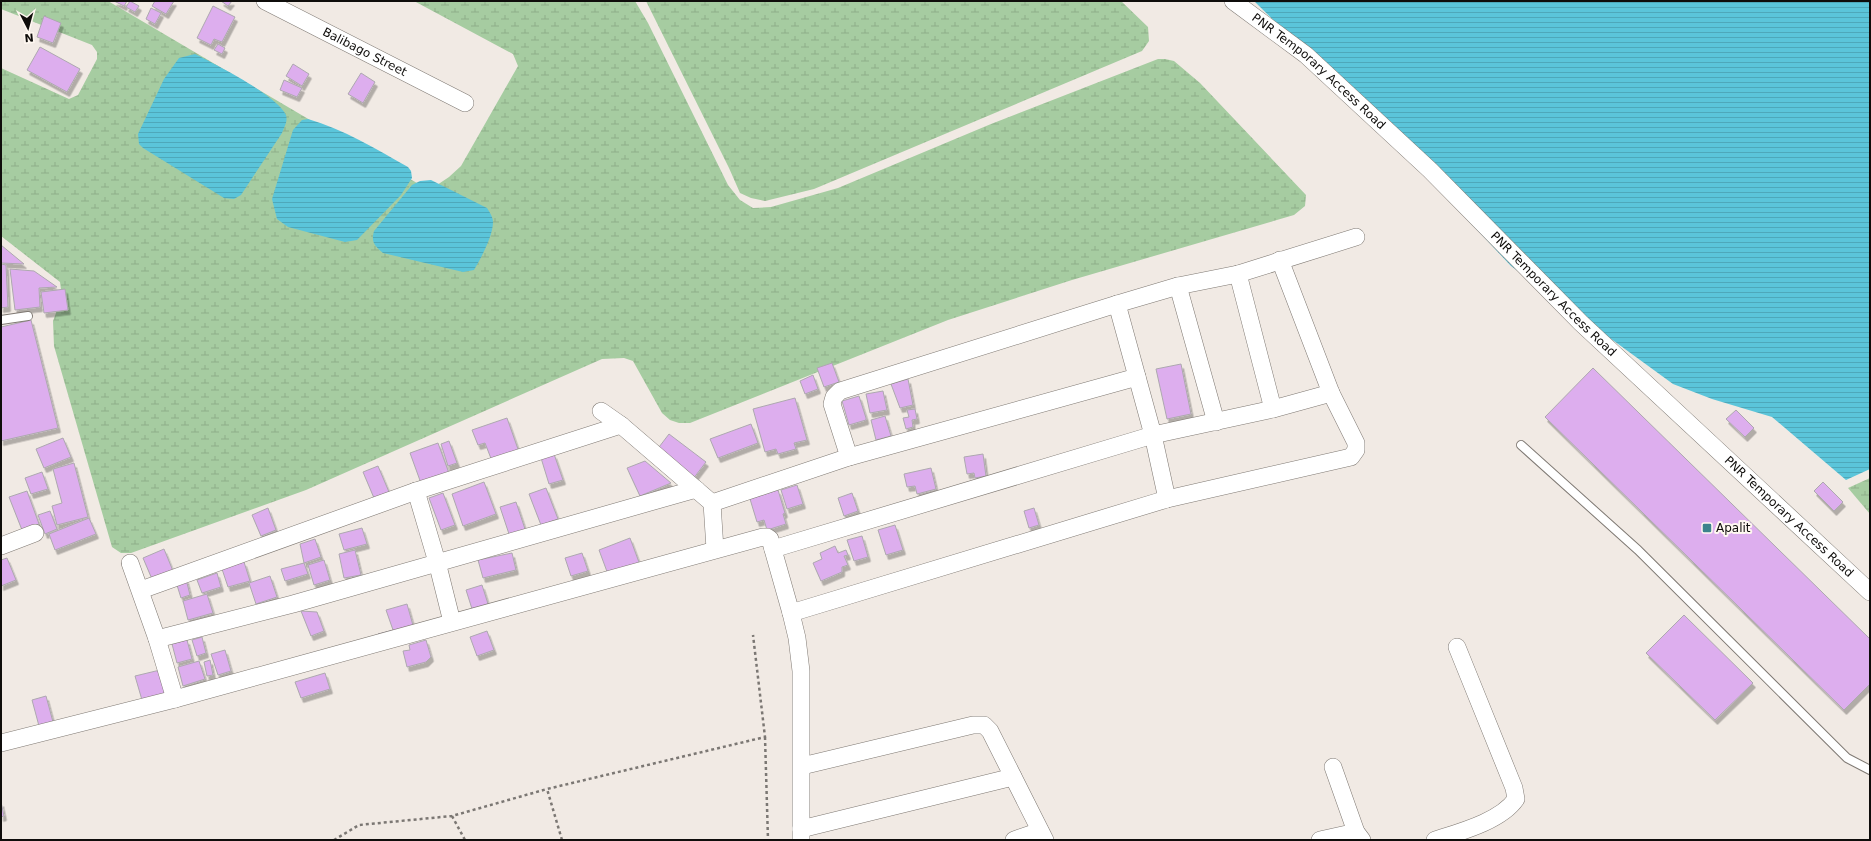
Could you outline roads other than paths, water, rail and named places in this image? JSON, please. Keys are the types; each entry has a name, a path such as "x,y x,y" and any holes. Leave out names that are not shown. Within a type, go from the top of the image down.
{"street":[{"name":"Balibago Street","path":"265,1 465,103"},
{"name":"PNR Temporary Access Road","path":"1233,1 1306,55 1430,170 1581,323 1870,592"},
{"path":"849,457 832,404 834,397 840,391 1117,304 1178,286 1238,274 1356,237"},
{"path":"791,613 1167,500 1351,457 1356,450 1356,443 1331,393 1280,260"},
{"path":"1238,274 1273,409"},
{"path":"1178,286 1216,422"},
{"path":"1117,304 1153,435 1167,500"},
{"path":"712,504 849,457 1137,377"},
{"path":"774,549 1153,435 1273,409 1331,393"},
{"path":"601,411 621,425 712,504 715,549"},
{"path":"141,590 416,491 621,425"},
{"path":"157,639 293,604 696,489"},
{"path":"416,491 437,562 452,622"},
{"path":"1,546 35,533"},
{"path":"1,743 175,699 715,549 767,536 774,549 797,638 800,671 802,766 801,834 1013,777"},
{"path":"130,563 141,590 175,699"},
{"path":"1435,840 1471,834 1510,808 1516,799 1514,788 1457,647"},
{"path":"802,766 973,725 984,725 990,731 1042,835 1014,840"},
{"path":"1320,840 1359,836 1333,767"}],"lane":[{"path":"1,320 28,316"},
{"path":"1521,445 1638,550 1847,758 1870,770"}],"water":[{"path":"1254,1 1870,1 1870,469 1846,480 1772,417 1712,399 1673,384 1511,266 1356,101"},
{"path":"195,54 259,90 281,107 286,115 286,122 282,133 241,195 234,199 224,198 143,148 139,144 138,134 164,79 179,58"},
{"path":"308,119 334,128 359,140 408,167 411,171 412,178 401,195 357,240 345,242 288,227 277,219 272,199 293,130 302,120"},
{"path":"431,180 487,208 491,215 493,222 491,234 474,270 463,272 383,253 377,248 373,241 374,231 412,185 420,181"}],"place":[{"name":"Apalit","path":"1707,528"}]}
